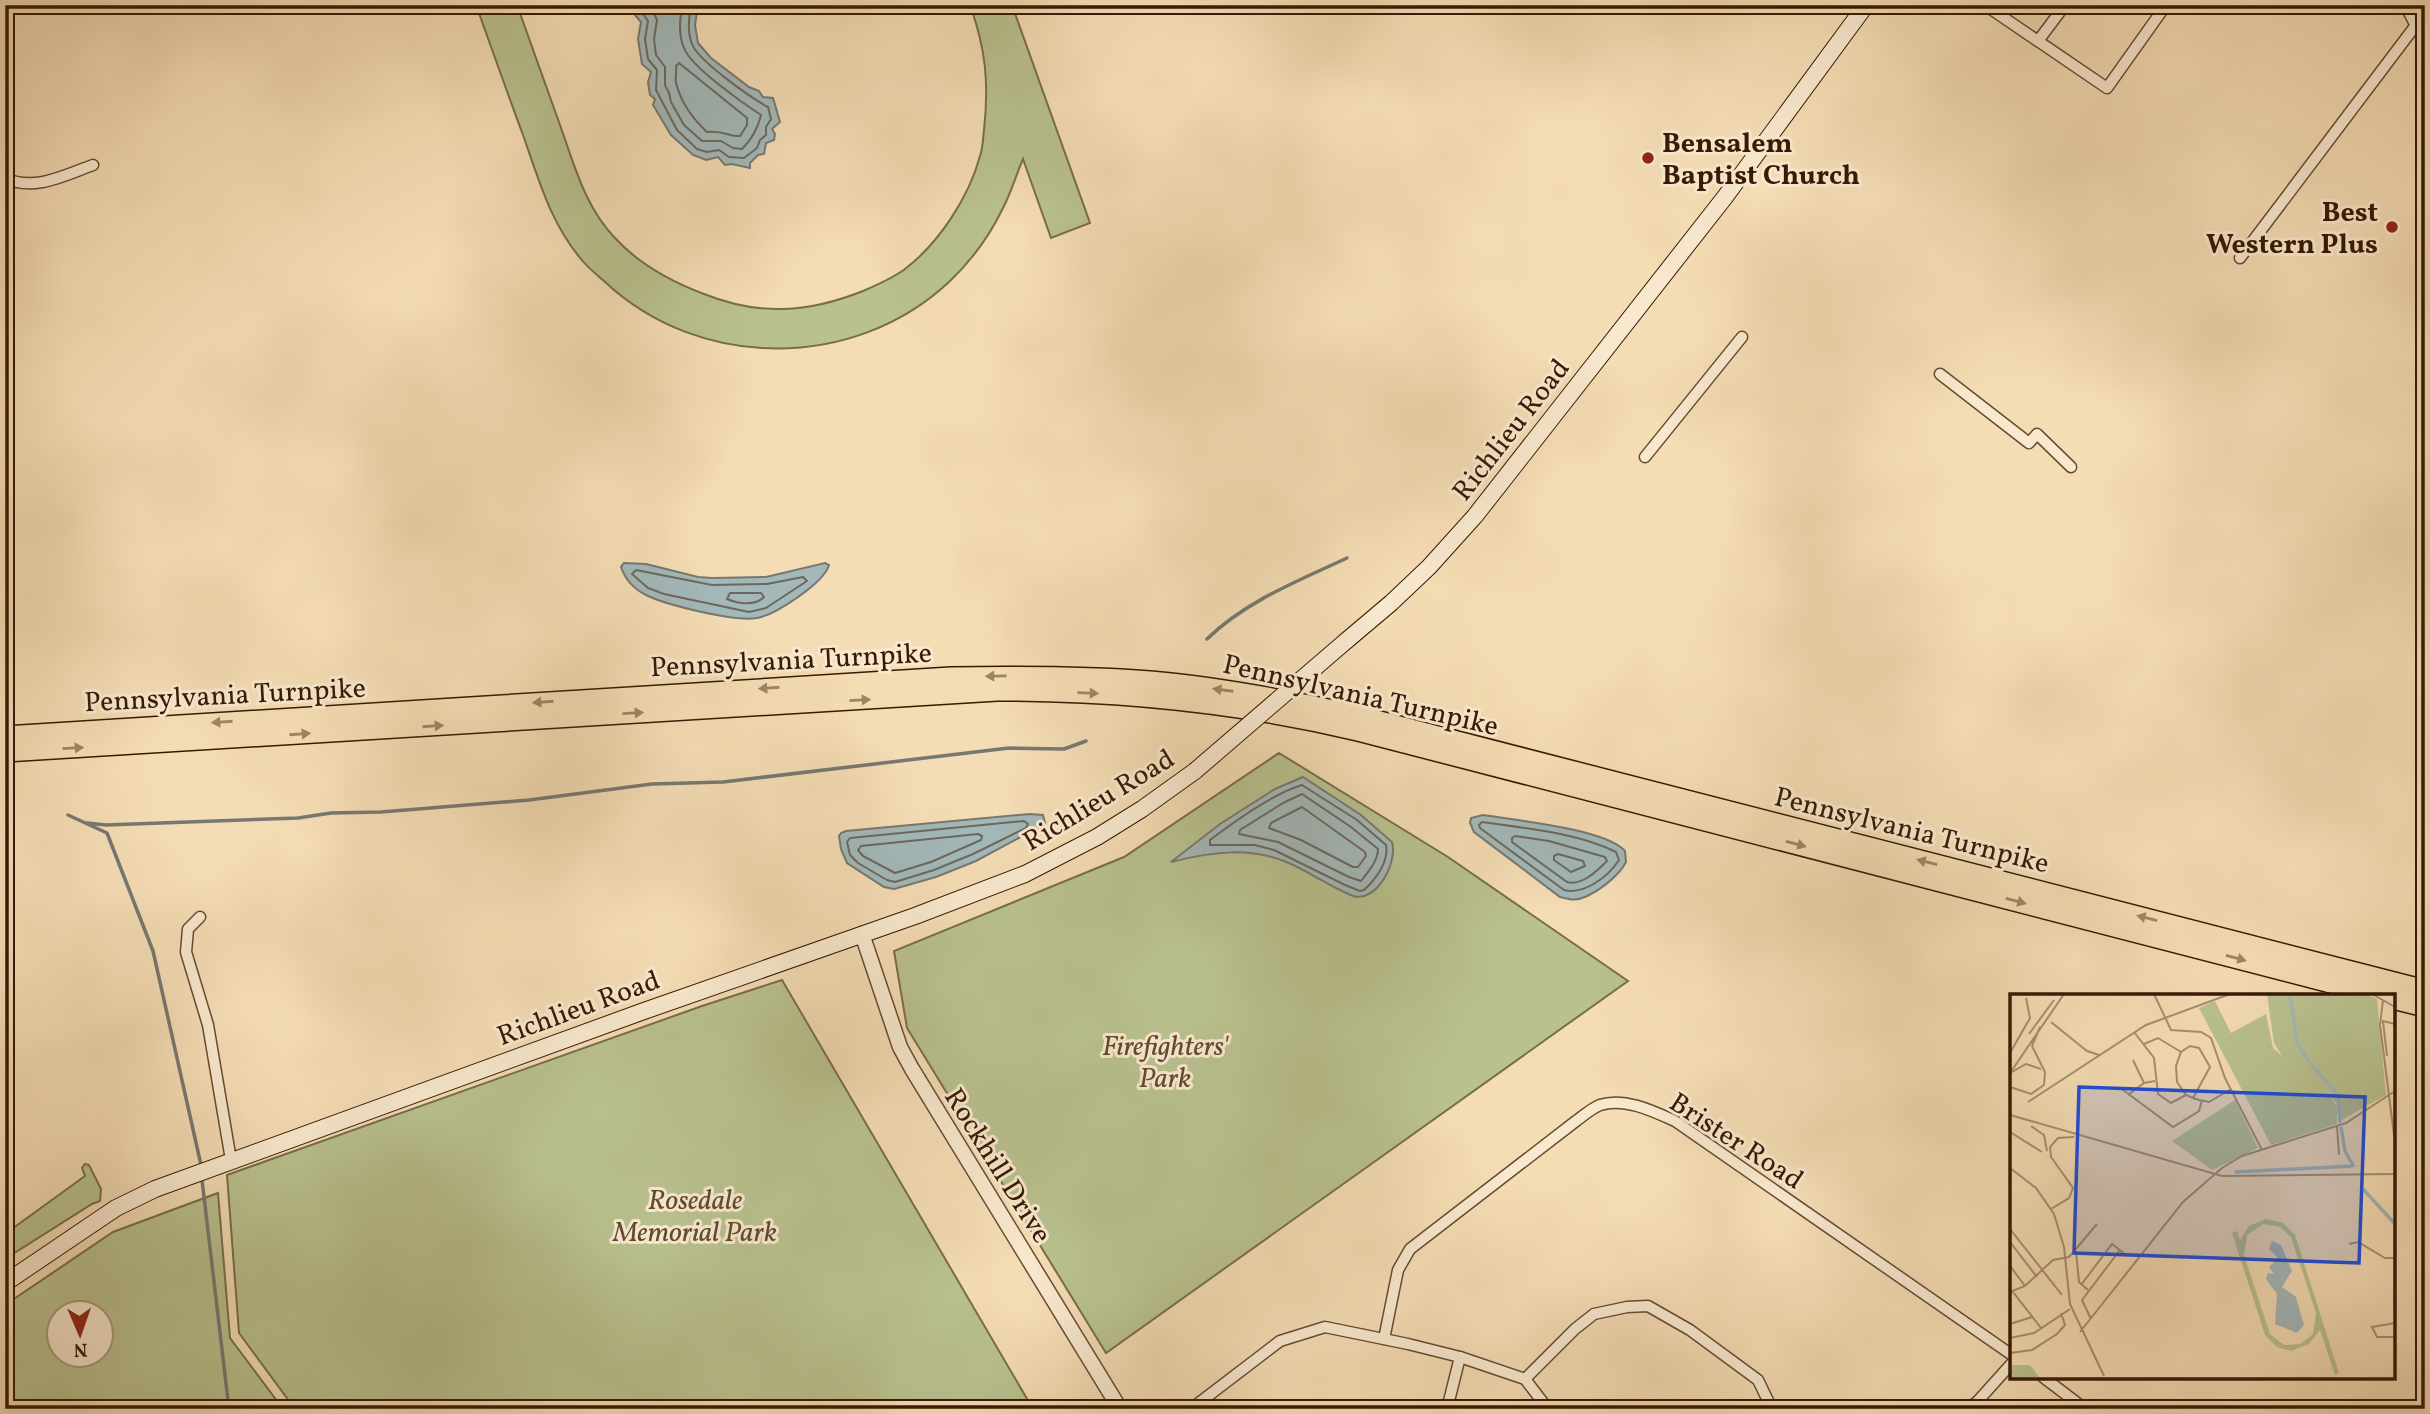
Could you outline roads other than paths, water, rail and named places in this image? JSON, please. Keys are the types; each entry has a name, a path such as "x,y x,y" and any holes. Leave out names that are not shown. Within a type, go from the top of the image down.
{"highway":[{"name":"Pennsylvania Turnpike","path":"5,736 951,677 1042,676 1152,681 1245,693 1356,715 2425,990"},
{"name":"Pennsylvania Turnpike","path":"5,752 998,691 1143,696 1247,709 1358,731 2373,994"},
{"path":"2261,947 2425,978"},
{"path":"2395,1000 2425,1007"}],"main road":[{"name":"Richlieu Road","path":"5,1283 116,1208 155,1189 1025,874 1063,856 1142,809 1195,771 1346,641 1429,567 1475,516 1726,197 1866,5"}],"street":[{"path":"1985,5 2107,88 2166,5"},
{"path":"2038,41 2065,5"},
{"path":"2405,5 2416,26"},
{"path":"2240,258 2425,13"},
{"path":"5,178 20,183 44,182 93,165"},
{"path":"1645,457 1742,337"},
{"path":"1940,374 2029,443 2036,434 2071,467"},
{"path":"200,917 187,929 186,952 208,1025 231,1160"},
{"name":"Rockhill Drive","path":"862,934 900,1047 1120,1409"},
{"name":"Brister Road","path":"1384,1339 1398,1270 1409,1249 1576,1121 1600,1105 1622,1103 1647,1108 1675,1121 2010,1354"},
{"path":"1525,1379 1575,1329 1594,1314 1648,1306 1690,1330 1758,1380 1772,1409"},
{"path":"1191,1409 1280,1341 1325,1327 1460,1357 1525,1379 1548,1409"},
{"path":"1447,1409 1460,1357"},
{"path":"1968,1409 2010,1365"},
{"path":"2046,1379 2085,1409"}],"water":[{"path":"634,5 698,5 695,25 698,43 711,58 749,87 759,91 763,97 773,98 780,122 772,129 774,140 766,143 764,154 758,155 750,163 750,168 725,165 718,157 706,160 693,155 671,135 653,105 655,99 650,95 648,82 651,72 642,64 638,39 641,22 635,15"},
{"path":"624,563 646,564 712,578 766,577 825,563 829,565 809,589 786,605 765,616 747,619 701,612 646,595 628,580 621,567"},
{"path":"1303,777 1361,815 1392,842 1389,870 1370,893 1362,897 1353,896 1289,863 1260,854 1216,853 1171,862 1220,824 1275,789"},
{"path":"1043,815 1045,823 976,861 936,877 894,889 884,887 847,863 839,836 846,831"},
{"path":"1483,815 1580,831 1599,837 1615,843 1625,851 1626,862 1613,878 1588,896 1574,900 1560,897 1474,832 1471,818"}],"waterway":[{"path":"1207,639 1256,603 1347,558"},
{"path":"87,823 106,825 298,818 331,813 381,812 529,800 652,784 723,782 1009,748 1064,749 1086,741"},
{"path":"68,815 107,833 153,951 201,1165"},
{"path":"202,1180 229,1409"}],"place":[{"name":"Bensalem Baptist Church","path":"1648,158"},
{"name":"Best Western Plus","path":"2392,227"}],"park label":[{"name":"Firefighters' Park","path":"1165,1061"},
{"name":"Rosedale Memorial Park","path":"695,1215"}]}
